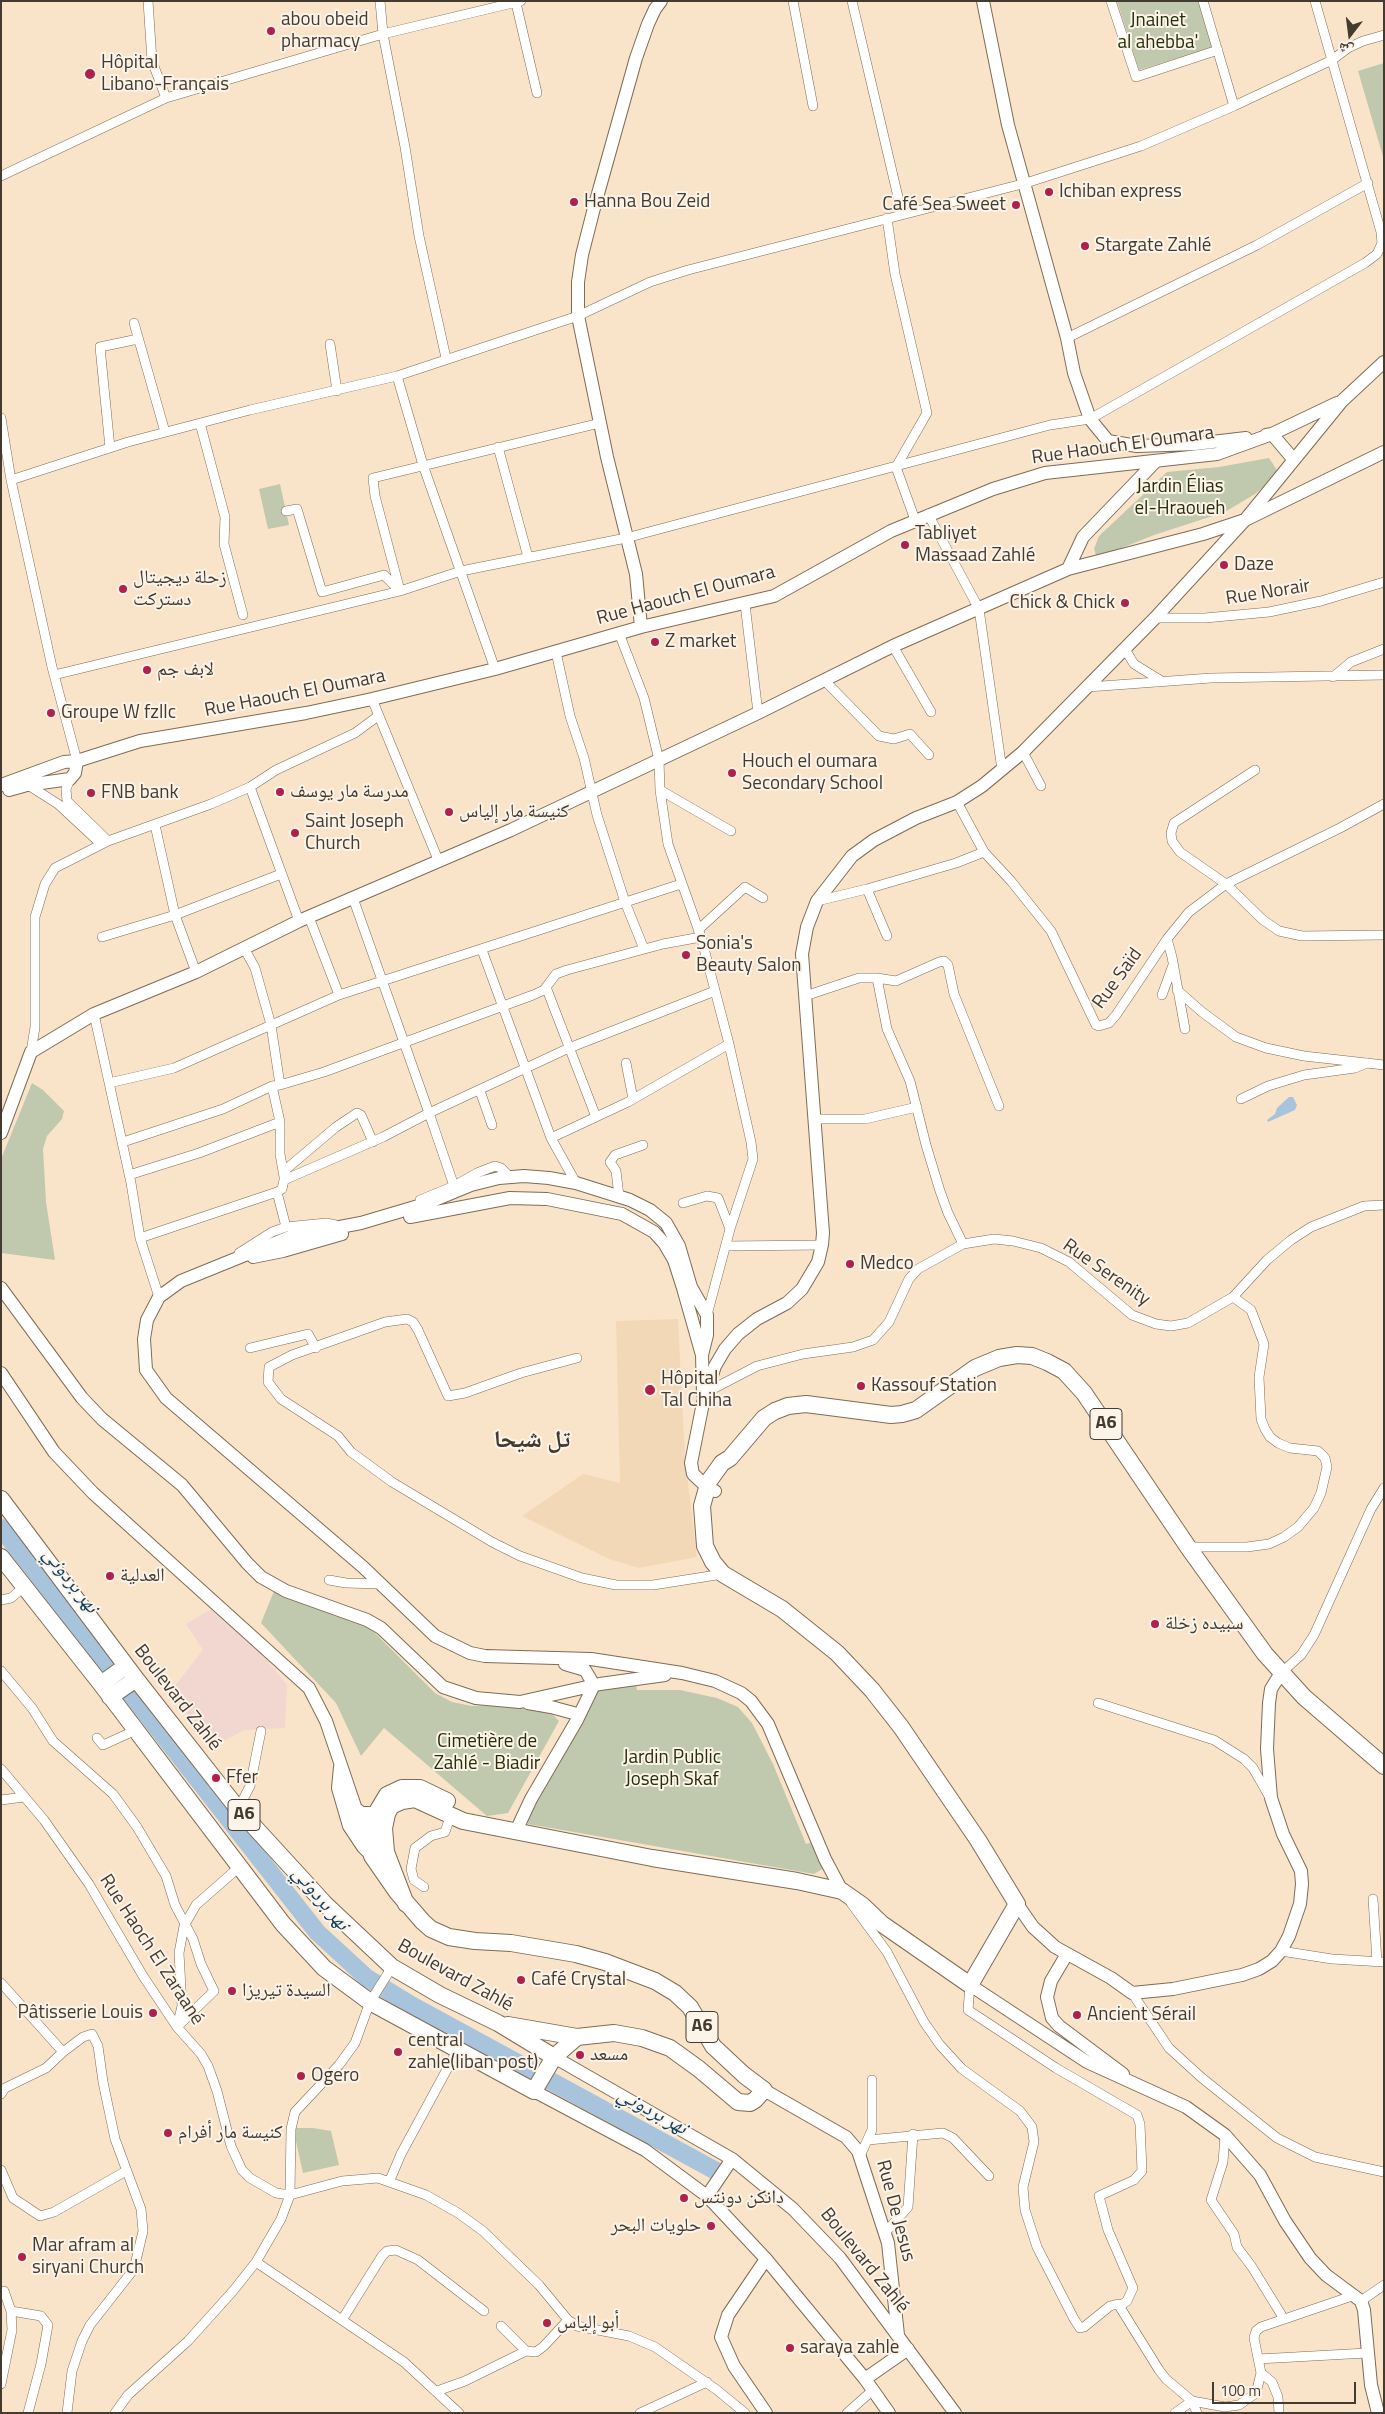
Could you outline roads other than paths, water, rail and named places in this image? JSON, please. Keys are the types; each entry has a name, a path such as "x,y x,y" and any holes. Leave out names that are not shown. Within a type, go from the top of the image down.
{"highway":[{"name":"A6","path":"1017,1904 978,1840 901,1726 872,1690 837,1653 782,1609 723,1574 708,1554 702,1523 713,1485 730,1458 764,1418 788,1406 806,1404 891,1415 902,1414 916,1410 975,1368 999,1358 1017,1355 1032,1356 1064,1372 1084,1393 1188,1547 1281,1673 1320,1712 1384,1766"},
{"name":"Boulevard Zahlé","path":"1,1499 119,1681 136,1730 238,1868 306,1951 324,1968 372,1999 458,2049 536,2087"},
{"name":"Boulevard Zahlé","path":"1,1557 24,1587 119,1681 325,1904 390,1971 498,2023 551,2060"},
{"name":"A6","path":"478,1822 435,1795 410,1787 402,1788 388,1795 375,1815 379,1847 406,1904 431,1929 449,1937 511,1943 576,1954 605,1962 656,1981 675,1993 690,2007 713,2046 744,2075 764,2090 755,2100 743,2103 738,2102 670,2048 626,2034 600,2034 577,2037 498,2023"},
{"name":"A6","path":"379,1847 387,1814 392,1806 402,1801 415,1799 463,1820 652,1858 797,1881 842,1891 862,1905 882,1924 970,1984"},
{"path":"357,1812 361,1815 375,1815"},
{"path":"970,1984 1017,1904"},
{"path":"536,2087 551,2060 577,2037"}],"street":[{"path":"148,1 152,61 166,98"},
{"path":"380,1 382,34 405,147 419,236 446,358"},
{"path":"640,627 636,574 600,423 578,316 578,282 589,226 636,58 648,24 661,1"},
{"path":"793,1 813,106"},
{"path":"852,1 902,214"},
{"path":"983,1 1008,125 1026,183 1067,338 1074,373 1090,419 1108,441 1137,446 1195,444 1272,434 1294,460"},
{"path":"1111,1 1136,77 1218,50"},
{"path":"1204,1 1234,106"},
{"path":"54,675 400,591 461,571 626,538 1050,425 1090,419 1365,263 1377,254 1382,243 1381,232 1315,1"},
{"path":"1,176 166,98 382,34 519,2 537,93"},
{"path":"11,480 165,432 397,376 446,358 578,316 650,282 673,274 1026,183 1141,146 1234,106 1332,60 1356,44 1384,35"},
{"path":"1067,338 1257,245 1368,183"},
{"path":"887,218 895,274 927,413 896,466 915,520"},
{"path":"134,323 165,432"},
{"path":"110,448 100,347 138,338"},
{"path":"330,344 336,391"},
{"path":"713,1485 693,1474 691,1463 705,1398 715,1366 738,1334 757,1320 787,1304 802,1289 818,1262 822,1245 815,1119 802,954 806,927 817,901 852,856 874,840 916,818 956,802 1002,770 1023,752 1155,618 1245,520 1342,401 1384,362"},
{"path":"397,376 423,465 495,669"},
{"name":"Rue Haouch El Oumara","path":"1,785 64,762 77,761 140,741 306,713 372,699 495,669 640,627 774,596 915,520 993,489 1045,473 1217,454 1272,434 1342,401"},
{"path":"1,418 11,480 54,675 77,761 77,769 70,779 66,794 70,806 105,843"},
{"path":"200,423 225,517 224,544 243,615"},
{"path":"400,591 375,496 373,478 600,423"},
{"path":"498,447 528,558"},
{"path":"31,1052 94,1014 196,972 304,919 439,862 592,793 893,646 1068,569 1203,534 1245,520 1384,452"},
{"path":"1068,569 1083,537 1154,462"},
{"path":"286,511 297,508 322,592 384,575 400,591"},
{"path":"928,514 979,609 1002,770"},
{"name":"Rue Norair","path":"1155,618 1205,618 1269,612 1321,601 1384,582"},
{"path":"745,604 758,713"},
{"path":"619,633 644,698 659,760 660,790 668,844 700,933 728,1044 752,1159 730,1228 707,1315 707,1335 702,1355"},
{"path":"893,646 931,712"},
{"path":"1125,649 1134,664 1160,680"},
{"path":"1333,677 1351,662 1384,649"},
{"path":"556,652 570,716 584,758 597,815 625,902 644,949"},
{"path":"1088,687 1160,680 1384,675"},
{"path":"824,680 879,736 894,739 910,734 929,755"},
{"path":"372,699 439,862"},
{"path":"1,1133 31,1052 35,1027 35,917 45,884 51,872 62,863 105,843 250,787 276,770 355,733 378,716"},
{"path":"1023,752 1041,786"},
{"path":"1255,770 1174,823 1171,833 1172,841 1180,852 1226,884 1263,920 1279,931 1302,936 1384,935"},
{"path":"1,794 27,785 70,779"},
{"path":"27,785 55,802 105,843"},
{"path":"250,787 281,874 339,995"},
{"path":"660,790 731,831"},
{"path":"55,802 66,794"},
{"name":"Rue Saïd","path":"956,802 984,852 1011,880 1051,931 1096,1025 1110,1023 1167,939 1189,912 1226,884 1340,828 1384,804"},
{"path":"155,825 175,915 196,972"},
{"path":"817,901 868,889 956,863 984,852"},
{"path":"102,937 175,915 281,874"},
{"path":"109,1083 174,1068 339,995 681,884"},
{"path":"122,1142 223,1108 276,1086 324,1072 533,995 546,987 556,974 567,970 700,933 746,887 763,898"},
{"path":"868,889 887,936"},
{"path":"353,898 384,981 454,1186"},
{"path":"1167,939 1174,965 1185,1029"},
{"path":"140,1238 282,1189 284,1175 280,1154 280,1122 271,1025 255,968 244,948"},
{"path":"482,950 524,1068 552,1138 576,1184"},
{"path":"805,996 858,978 896,981 939,962 944,962 948,965 954,994 999,1106"},
{"path":"1162,995 1174,965"},
{"path":"877,978 887,1029 906,1068 940,1191 963,1244"},
{"path":"546,987 596,1117"},
{"path":"1177,990 1236,1038 1266,1048 1295,1054 1384,1065"},
{"path":"284,1175 373,1142 429,1113 480,1091 524,1068 569,1048 715,991"},
{"path":"94,1014 130,1175 140,1238 159,1297"},
{"path":"552,1138 633,1099 728,1044"},
{"path":"1241,1099 1268,1086 1304,1075 1355,1068 1369,1062"},
{"path":"626,1063 633,1099"},
{"path":"480,1091 492,1124"},
{"path":"815,1119 865,1118 917,1107"},
{"path":"284,1175 352,1114 357,1113 361,1116 373,1142"},
{"path":"130,1175 199,1153 280,1122"},
{"path":"622,1214 625,1198 616,1171 610,1162 615,1155 643,1145"},
{"path":"414,1207 420,1200 495,1166 501,1168 510,1177"},
{"path":"342,1230 414,1207 471,1185 510,1177 549,1178 576,1184 625,1198 650,1210 666,1223 679,1246 691,1287 707,1315"},
{"path":"277,1192 293,1236"},
{"path":"683,1203 708,1196 718,1198 730,1228"},
{"path":"213,1269 262,1238 342,1230 510,1198 565,1201 622,1214 654,1232 664,1242 674,1260 702,1355 705,1398"},
{"name":"Rue Serenity","path":"705,1398 742,1372 770,1361 846,1348 873,1340 889,1322 909,1280 918,1269 963,1244 994,1239 1013,1241 1041,1248 1069,1262 1132,1315 1156,1324 1171,1326 1188,1322 1233,1297 1267,1260 1290,1240 1311,1227 1364,1206 1384,1205"},
{"path":"654,1232 666,1223"},
{"path":"293,1236 281,1246 230,1262 181,1281 159,1297 147,1320 144,1356 146,1370 166,1398 230,1451 381,1584 435,1636 470,1653 485,1656 609,1662 682,1673 728,1686 741,1693 760,1712 774,1737 825,1859 842,1891 887,1952 924,2022 954,2063 1020,2111 1030,2123 1034,2132 1034,2142 1023,2187 1025,2210 1037,2247 1074,2319 1080,2328 1084,2327 1110,2306 1116,2304 1120,2306 1142,2344 1166,2379 1192,2401 1197,2413"},
{"path":"726,1246 822,1245"},
{"path":"1,1288 82,1398 102,1419 182,1486 241,1557 261,1577 286,1591 367,1620 381,1628 435,1682 452,1691 476,1698 551,1706 577,1717"},
{"path":"1188,1547 1247,1547 1268,1544 1284,1537 1298,1527 1314,1508 1321,1493 1327,1467 1325,1458 1318,1451 1284,1446 1270,1437 1265,1428 1261,1419 1259,1377 1264,1344 1251,1310 1233,1297"},
{"path":"577,1358 448,1396 418,1330 413,1322 406,1319 385,1322 292,1355 269,1367 268,1382 281,1399 338,1436 351,1452 392,1482 492,1542 520,1556 582,1578 616,1584 653,1585 723,1574"},
{"path":"250,1348 308,1334 316,1348"},
{"path":"1,1372 54,1452 93,1493 309,1688 321,1706 364,1834 379,1847"},
{"path":"1271,1798 1268,1749 1271,1689 1281,1673 1301,1655 1314,1635 1371,1509 1384,1488"},
{"path":"329,1580 346,1583 381,1584"},
{"path":"1,1600 11,1598 24,1587"},
{"path":"520,1657 581,1667 588,1673 594,1685"},
{"path":"609,1662 609,1682"},
{"path":"1,1671 32,1708 53,1741 110,1790 137,1827 166,1876 175,1905 184,1926 193,1939 201,1964 214,1991 177,2027"},
{"path":"520,1702 609,1682 682,1673"},
{"path":"516,1831 594,1685"},
{"path":"572,1690 577,1717"},
{"path":"1098,1703 1214,1740 1244,1759 1253,1768 1271,1798 1283,1834 1301,1871 1302,1884 1296,1920 1281,1951 1265,1965 1242,1975 1173,1989 1132,1993"},
{"path":"96,1738 103,1745 136,1730"},
{"path":"238,1808 250,1786 261,1731"},
{"path":"340,1765 338,1788 349,1826 359,1842 379,1847"},
{"name":"Rue Haoch El Zaraané","path":"1,1769 93,1890 143,1976 177,2027 201,2054 208,2066 217,2091 231,2146 242,2170 261,2185 276,2193 290,2195"},
{"path":"1,1800 24,1797"},
{"path":"424,1887 414,1880 412,1869 415,1848 431,1836 445,1832 451,1814"},
{"path":"177,2027 182,2006 179,1953 184,1926 196,1905 238,1868"},
{"path":"1281,1951 1332,1959 1380,1962 1373,1899"},
{"path":"1017,1904 1044,1938 1067,1954 1111,1978 1132,1993 1169,2048 1202,2078 1277,2138 1315,2157 1384,2172"},
{"path":"1067,1954 1050,1982 1048,1989 1048,2009 1052,2018 1059,2026 1135,2083"},
{"path":"115,2413 128,2395 188,2341 256,2262 281,2219 290,2195 292,2119 295,2112 339,2064 355,2043 372,1999 390,1971"},
{"path":"1,1982 64,2052"},
{"path":"1120,2306 1127,2301 1133,2288 1108,2230 1099,2196 1134,2180 1142,2171 1140,2124 1137,2115 1056,2068 968,2010 970,1984 1087,2062 1186,2107 1225,2135 1260,2175 1285,2221 1310,2258 1326,2275 1358,2298 1364,2310 1371,2385 1378,2413"},
{"path":"2,2089 46,2068 64,2052 92,2034 96,2040 115,2140 141,2210 143,2230 134,2269 90,2325 82,2341 72,2370 67,2413"},
{"path":"390,2180 401,2154 458,2049"},
{"name":"Boulevard Zahlé","path":"551,2060 732,2160 766,2186 818,2233 840,2258 955,2413"},
{"path":"860,2156 868,2140 873,2122 872,2080"},
{"name":"Boulevard Zahlé","path":"536,2087 645,2150 707,2196 766,2259 865,2379 889,2413"},
{"name":"Rue De Jesus","path":"764,2090 846,2137 853,2143 860,2156 886,2233 894,2281 898,2335"},
{"path":"868,2140 936,2132 948,2135 990,2176"},
{"path":"886,2233 908,2207 913,2134"},
{"path":"1225,2135 1223,2162 1211,2200 1234,2234 1237,2247 1252,2267 1284,2319"},
{"path":"707,2196 732,2160"},
{"path":"1,2170 13,2198 40,2216 54,2212 126,2170"},
{"path":"290,2195 360,2178 390,2180 426,2195 458,2213 483,2231 539,2286 568,2320 583,2328 629,2336 669,2354 745,2413"},
{"path":"342,2320 382,2256 387,2251 396,2250 418,2260 484,2312"},
{"path":"766,2259 728,2315 721,2337 734,2366 766,2413"},
{"path":"256,2262 404,2362 438,2391 459,2413"},
{"path":"1175,2413 1192,2401 1225,2407 1239,2405 1256,2393 1261,2373 1254,2338 1256,2331 1284,2319 1358,2298 1384,2285"},
{"path":"1,2384 12,2330 11,2311 4,2291"},
{"path":"11,2311 41,2316 48,2325 42,2364 28,2413"},
{"path":"438,2391 465,2381 526,2351 536,2352 568,2320"},
{"path":"501,2326 526,2351"},
{"path":"865,2379 908,2349"},
{"path":"1258,2359 1367,2353"},
{"path":"1261,2373 1272,2382 1278,2397 1279,2413"},
{"path":"640,2413 707,2382"},
{"path":"847,2413 873,2390"}],"water":[{"path":"1289,1097 1293,1097 1297,1105 1295,1110 1268,1122 1267,1120 1275,1114 1277,1108"}],"waterway":[{"name":"نهر بردوني","path":"1,1528 317,1932 367,1978 411,2005 716,2171"}],"place":[{"name":"abou obeid pharmacy","path":"271,31"},
{"name":"Hôpital Libano-Français","path":"90,74"},
{"name":"Ichiban express","path":"1049,192"},
{"name":"Hanna Bou Zeid","path":"574,202"},
{"name":"Café Sea Sweet","path":"1016,205"},
{"name":"Stargate Zahlé","path":"1085,246"},
{"name":"Tabliyet Massaad Zahlé","path":"905,545"},
{"name":"Daze","path":"1224,565"},
{"name":"زحلة ديجيتال دستركت","path":"123,589"},
{"name":"Chick & Chick","path":"1125,603"},
{"name":"Z market","path":"655,642"},
{"name":"لابف جم","path":"147,670"},
{"name":"Groupe W fzllc","path":"51,713"},
{"name":"Houch el oumara Secondary School","path":"732,773"},
{"name":"مدرسة مار يوسف","path":"280,792"},
{"name":"FNB bank","path":"91,793"},
{"name":"كنيسة مار إلياس","path":"449,812"},
{"name":"Saint Joseph Church","path":"295,833"},
{"name":"Sonia's Beauty Salon","path":"686,955"},
{"name":"Medco","path":"850,1264"},
{"name":"Kassouf Station","path":"861,1386"},
{"name":"Hôpital Tal Chiha","path":"650,1390"},
{"name":"العدلية","path":"110,1576"},
{"name":"سبيده زخلة","path":"1155,1624"},
{"name":"Ffer","path":"216,1778"},
{"name":"Café Crystal","path":"521,1980"},
{"name":"السيدة تيريزا","path":"232,1991"},
{"name":"Pâtisserie Louis","path":"153,2013"},
{"name":"Ancient Sérail","path":"1077,2015"},
{"name":"central zahle(liban post)","path":"398,2052"},
{"name":"مسعد","path":"580,2055"},
{"name":"Ogero","path":"301,2076"},
{"name":"كنيسة مار أفرام","path":"168,2133"},
{"name":"دانكن دونتس","path":"684,2198"},
{"name":"حلويات البحر","path":"711,2226"},
{"name":"Mar afram al siryani Church","path":"22,2257"},
{"name":"أبو إلياس","path":"547,2323"},
{"name":"saraya zahle","path":"790,2348"}],"district":[{"name":"تل شيحا","path":"532,1441"}],"park label":[{"name":"Jnainet al ahebba'","path":"1158,32"},
{"name":"Jardin Élias el-Hraoueh","path":"1180,498"},
{"name":"Cimetière de Zahlé - Biadir","path":"487,1753"},
{"name":"Jardin Public Joseph Skaf","path":"672,1769"}]}
